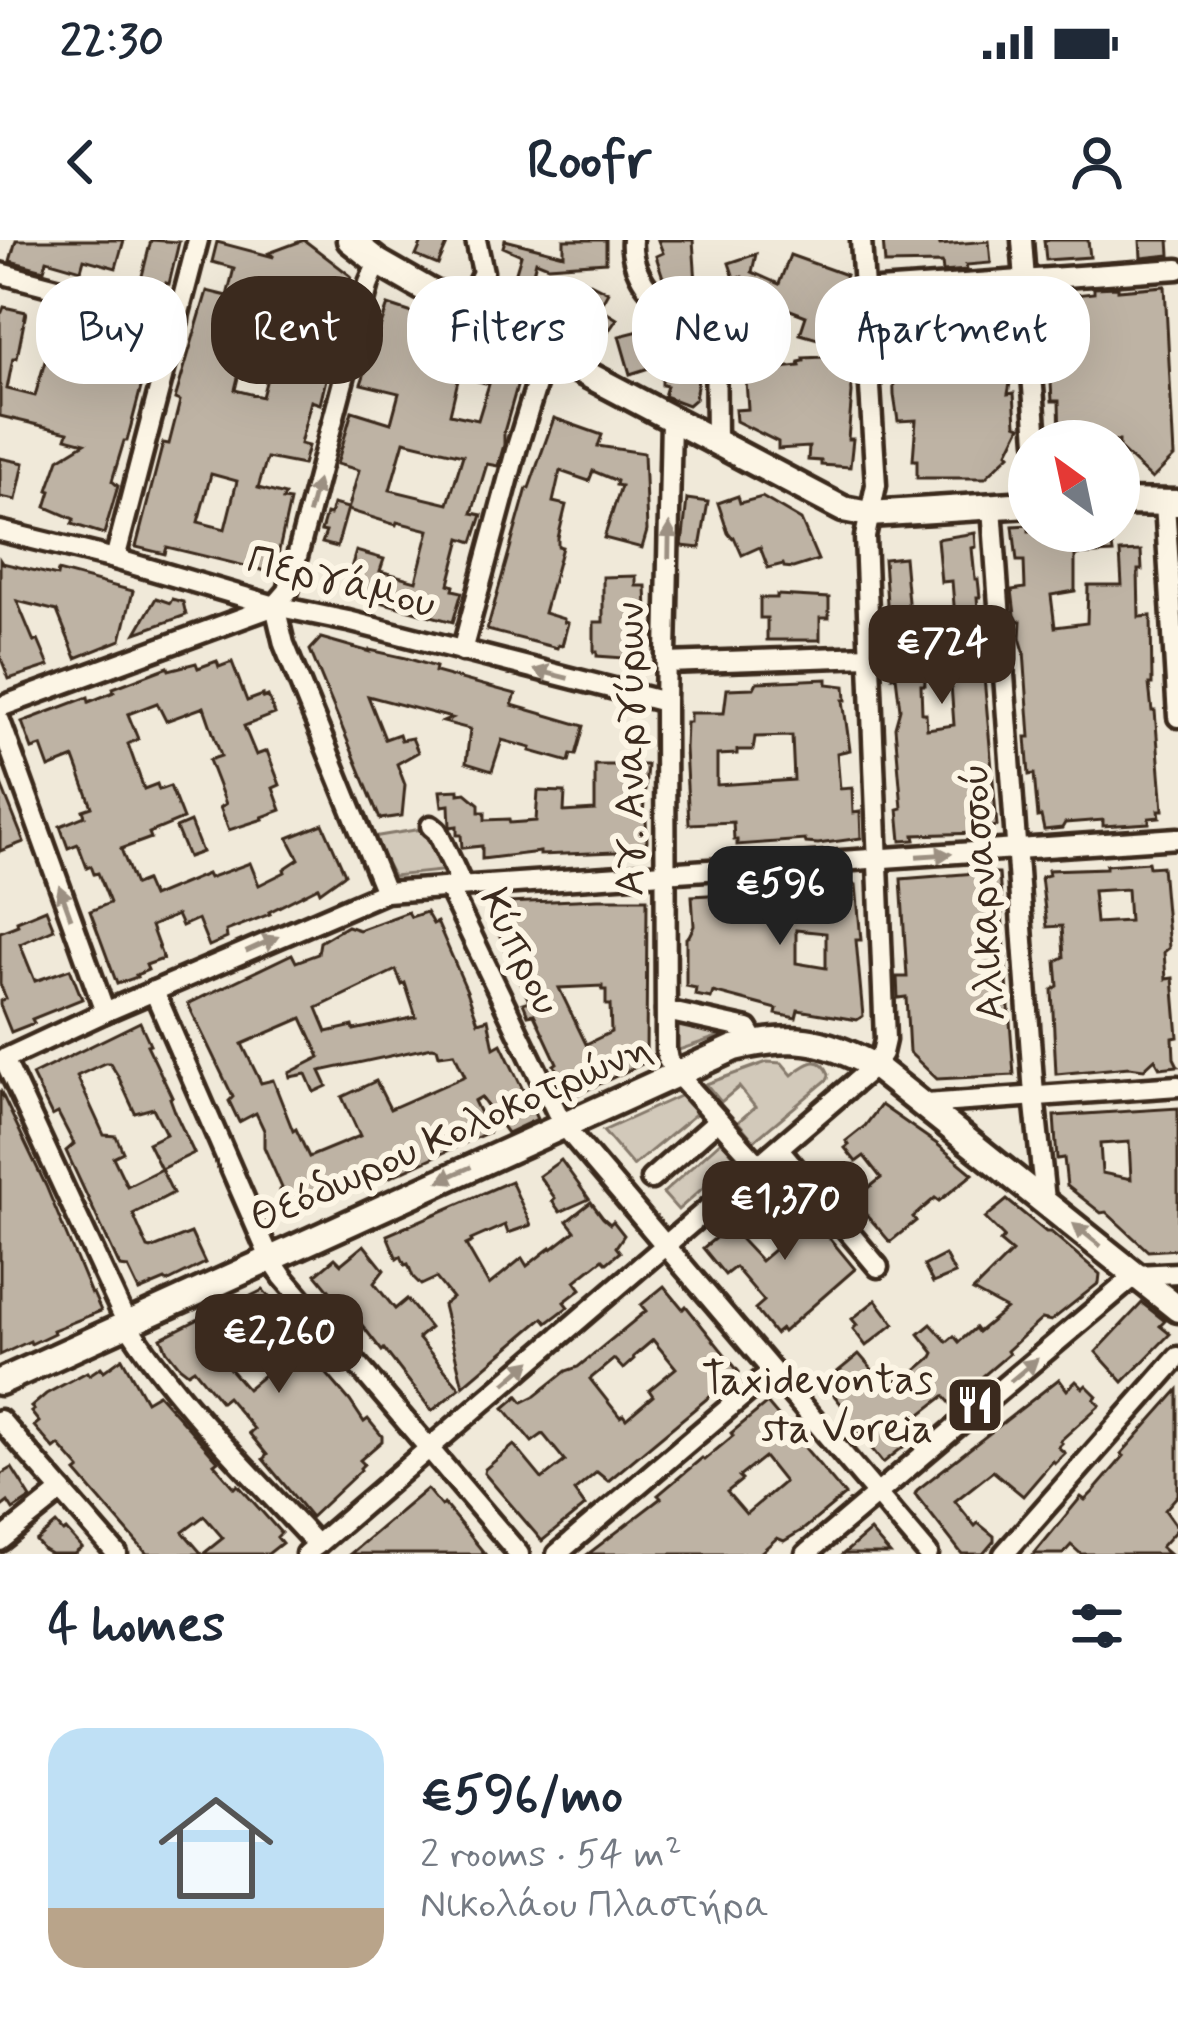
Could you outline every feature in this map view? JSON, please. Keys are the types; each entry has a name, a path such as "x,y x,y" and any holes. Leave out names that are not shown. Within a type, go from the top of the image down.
{"street":[{"path":"187,284 198,240"},
{"path":"350,240 407,278"},
{"path":"476,240 481,276"},
{"path":"632,240 630,247 642,279 653,292 664,301 700,303 713,312 716,443"},
{"path":"861,240 864,276"},
{"path":"1022,240 1025,276"},
{"path":"0,707 275,606 288,591 378,262"},
{"path":"1081,276 1178,269"},
{"path":"0,273 36,283"},
{"path":"115,559 161,384"},
{"path":"462,651 536,384"},
{"path":"605,384 843,509 869,514 1008,506"},
{"path":"870,384 876,485 865,537 869,656 878,858 885,1040 874,1066 311,1549 168,1382 127,1324 2,1060 105,1012 385,892 455,886 667,873 878,858 1178,838"},
{"path":"1033,384 1035,420"},
{"name":"Αγ. Αναργύρων","path":"671,420 665,1049 678,1075"},
{"path":"1140,502 1171,503 1178,717"},
{"name":"Αλικαρνασσού","path":"992,507 1045,1200"},
{"name":"Περγάμου","path":"0,531 275,606 665,702"},
{"path":"275,606 284,644 385,892"},
{"path":"666,663 869,656"},
{"path":"0,721 105,1012"},
{"name":"Κύπρου","path":"430,826 437,831 455,886 563,1125 928,1554"},
{"path":"154,991 270,1258 519,1554"},
{"path":"666,1011 748,1029 756,1043"},
{"name":"Θεόδωρου Κολοκοτρώνη","path":"0,1382 734,1048 770,1040 838,1047 874,1066 1178,1309"},
{"path":"678,1075 759,1165"},
{"path":"925,1104 1178,1086"},
{"path":"627,1201 718,1120"},
{"path":"778,1149 878,1267"},
{"path":"806,1554 1136,1275 1178,1273"},
{"path":"1004,1554 1178,1357"},
{"path":"557,1554 772,1371"},
{"path":"0,1420 117,1554"},
{"path":"0,1541 62,1491"}],"shaded area":[{"path":"426,829 450,870 393,876 373,837"},
{"path":"672,1024 729,1033 679,1050 675,1049"},
{"path":"767,1062 782,1063 792,1075 817,1062 829,1074 754,1141 738,1122 755,1107 739,1087 721,1102 706,1084"},
{"path":"684,1094 698,1112 633,1166 603,1131"},
{"path":"721,1141 737,1158 678,1210 663,1193"}],"building":[{"path":"16,240 124,240 116,268 84,259 81,270 47,260 44,270 10,261"},
{"path":"151,240 179,242 171,276 142,276"},
{"path":"304,240 351,276 232,276 234,268 212,262 217,242 274,257 269,253"},
{"path":"423,240 449,240 438,265 416,256"},
{"path":"505,240 564,255 564,240 606,240 606,262 548,266 536,261 532,276 515,276 521,255 503,247"},
{"path":"658,240 693,240 696,276 662,276 656,256 663,253"},
{"path":"883,240 939,240 940,245 989,241 991,263 943,272 942,263 885,264"},
{"path":"1044,240 1088,240 1090,257 1046,260"},
{"path":"1140,240 1169,240 1170,255 1141,258"},
{"path":"756,254 752,272 761,276 733,276 729,263"},
{"path":"790,255 846,275 815,276 815,338 800,334 806,316 791,310 791,276 782,276"},
{"path":"1165,286 1174,457 1152,479 1140,468 1140,420 1059,420 1059,401 1052,401 1051,384 1090,384 1090,293 1094,288"},
{"path":"207,291 211,292 211,384 236,384 235,390 262,397 265,384 325,384 320,404 311,401 300,444 308,446 303,465 267,458 258,488 285,495 283,500 290,501 274,573 167,547 165,554 136,547 163,443 169,444 179,384 187,384 187,358","holes":["211,474 237,481 225,529 198,522"]},
{"path":"388,305 407,311 407,384 457,384 450,414 478,420 489,384 518,384 498,466 487,464 472,513 482,515 473,542 461,538 449,584 462,592 453,622 344,592 356,551 384,559 380,571 416,581 429,530 348,510 359,470 337,464 352,411 391,423 399,393 361,384 383,384 383,320","holes":["404,441 463,455 448,504 390,490"]},
{"path":"4,307 26,312 7,389 35,396 38,384 142,384 112,481 118,486 104,534 72,524 74,519 46,507 59,459 85,443 66,438 68,432 0,416"},
{"path":"632,333 632,373 630,374 619,336"},
{"path":"815,357 815,384 851,384 850,467 808,460 809,447 778,449 778,442 736,421 735,410 748,409 746,384 791,384 791,367"},
{"path":"697,384 695,399 688,405 664,396 667,386 662,385"},
{"path":"894,384 1010,384 1016,420 1008,420 1008,456 985,478 917,478 917,460 913,460 916,420 898,421"},
{"path":"554,418 602,435 598,446 644,453 647,531 642,548 604,538 621,486 593,471 589,481 560,471 553,502 566,505 558,538 562,547 544,613 568,623 562,646 557,648 487,630 527,488"},
{"path":"0,458 24,463 16,500 0,497"},
{"path":"738,496 740,503 762,497 801,520 818,560 793,568 783,564 768,568 760,547 742,555 718,503"},
{"path":"687,499 708,502 700,548 682,546"},
{"path":"333,504 348,508 337,547 322,543 326,532 321,531"},
{"path":"975,533 976,547 972,548 997,826 978,833 914,835 915,840 901,841 895,727 900,709 896,676 892,677 884,559 904,557 909,613 921,615 922,713 926,713 927,729 954,725 946,617 955,617 952,581 941,582 937,539"},
{"path":"1141,551 1139,617 1151,616 1149,684 1163,810 1159,810 1160,817 1149,818 1149,823 1103,826 1103,820 1044,830 1038,817 1034,774 1029,775 1024,651 1012,590 1025,588 1024,561 1017,561 1016,552 1113,552 1075,555 1075,591 1051,595 1055,627 1087,623 1088,585 1122,585 1120,552"},
{"path":"0,560 133,591 121,640 76,658 57,611 17,601 49,666 9,679 0,656"},
{"path":"636,576 636,586 646,586 648,637 640,637 624,658 597,656 594,622 603,622 603,577"},
{"path":"156,598 183,602 186,615 136,633"},
{"path":"760,598 829,598 829,618 820,618 820,640 767,640 767,618 760,618"},
{"path":"321,638 406,658 436,667 435,672 516,694 512,705 584,726 576,755 571,754 569,762 502,740 492,771 466,763 470,729 443,722 452,718 368,696 385,739 399,734 401,740 412,738 418,752 397,764 405,785 402,816 380,819 310,650"},
{"path":"217,661 219,667 232,662 247,701 268,696 275,714 244,726 256,755 267,751 280,785 273,788 281,810 229,830 220,807 226,804 209,760 221,756 204,707 166,721 157,703 128,714 138,739 128,744 144,789 170,786 183,819 121,849 135,885 145,881 152,897 207,874 209,878 250,863 259,885 299,859 288,838 323,824 345,874 320,892 318,887 270,914 226,931 227,938 209,946 198,919 182,926 177,915 151,926 163,959 117,984 90,911 110,903 98,873 87,868 78,844 68,848 60,826 85,816 83,810 92,807 74,758 49,768 41,746 32,749 22,722 88,697 89,702 168,667 196,663 198,668"},
{"path":"827,679 827,684 845,686 850,750 837,753 840,789 852,788 853,813 860,812 861,838 737,845 733,822 689,824 685,748 690,713 724,713 727,689 754,688 757,682","holes":["792,736 794,780 717,785 717,755 753,750 755,737"]},
{"path":"595,765 647,765 643,815 647,841 641,851 540,852 482,859 482,846 462,848 457,826 450,827 449,805 442,806 440,791 459,790 479,804 485,820 536,821 538,791 565,792 564,812 595,810"},
{"path":"0,782 24,842 0,851"},
{"path":"190,822 202,852 188,857 176,828"},
{"path":"1148,862 1149,867 1162,866 1169,948 1164,952 1166,979 1173,978 1178,1066 1160,1068 1155,1059 1144,1069 1056,1074 1052,990 1058,986 1056,961 1064,957 1062,926 1047,927 1041,877 1049,875 1048,870","holes":["1127,889 1129,921 1096,923 1093,891"]},
{"path":"999,873 1014,1075 937,1079 909,1052 906,997 898,998 897,977 907,977 901,879"},
{"path":"826,876 847,876 847,885 856,885 863,1016 857,1020 798,1010 796,1018 713,992 711,998 695,995 696,988 686,986 686,938 694,926 692,896 826,884","holes":["796,930 826,933 826,968 796,963"]},
{"path":"647,899 646,1062 574,1096 554,1065 534,1014 528,1015 523,1003 529,1001 485,904","holes":["602,986 610,1005 611,1032 586,1044 559,988"]},
{"path":"46,909 54,929 20,944 35,981 70,969 82,999 11,1032 0,1005 6,998 0,984 0,932"},
{"path":"408,912 411,917 426,912 433,924 437,922 478,1022 488,1019 494,1048 501,1044 537,1119 507,1133 481,1097 474,1101 489,1132 377,1183 370,1168 347,1176 291,1207 280,1199 282,1188 256,1113 239,1122 229,1101 233,1097 188,1004 292,954 296,962 318,954 320,942 347,926 359,930","holes":["396,970 416,1017 327,1032 317,1008","302,1018 320,1057 289,1073 290,1077 306,1074 314,1092 327,1086 320,1071 432,1047 439,1055 454,1053 465,1076 390,1109 376,1081 342,1097 360,1136 309,1157 273,1080 261,1083 242,1044"]},
{"path":"140,1022 194,1153 161,1169 173,1193 133,1214 148,1248 191,1233 205,1263 139,1291 128,1268 120,1267 66,1151 74,1144 58,1113 52,1116 32,1075","holes":["105,1063 118,1076 135,1113 153,1108 166,1134 148,1143 161,1169 127,1186 113,1157 123,1152 116,1136 104,1135 77,1076"]},
{"path":"0,1090 101,1311 0,1355"},
{"path":"881,1105 973,1174 939,1201 935,1198 890,1242 854,1200 881,1178 864,1156 856,1162 845,1148 846,1141"},
{"path":"1178,1108 1178,1249 1148,1251 1106,1212 1101,1213 1067,1186 1064,1158 1057,1159 1054,1116","holes":["1129,1142 1131,1179 1102,1173 1100,1144"]},
{"path":"561,1160 589,1199 560,1212 539,1176"},
{"path":"511,1181 531,1225 508,1233 505,1225 466,1245 489,1285 522,1258 527,1266 575,1231 567,1221 591,1202 624,1235 616,1247 620,1252 575,1281 581,1289 564,1302 568,1307 547,1323 543,1318 463,1386 443,1305 452,1298 436,1278 421,1285 401,1256 397,1259 387,1235"},
{"path":"784,1183 855,1269 775,1334 755,1309 764,1301 735,1267 725,1275 703,1248 729,1227 761,1261 788,1238 766,1212 770,1209 765,1202"},
{"path":"1007,1200 1100,1274 1099,1283 1051,1321 1042,1319 983,1376 988,1383 956,1410 944,1396 917,1417 926,1429 883,1463 824,1383 859,1354 888,1388 932,1357 934,1353 919,1334 931,1324 947,1342 954,1336 959,1342 1006,1309 973,1291 1012,1252 985,1218"},
{"path":"364,1245 384,1270 374,1283 395,1309 407,1299 430,1328 418,1338 460,1388 432,1411 316,1274 335,1258 341,1264"},
{"path":"945,1255 955,1274 933,1283 924,1266"},
{"path":"664,1286 739,1372 608,1481 597,1472 574,1491 585,1506 542,1541 485,1469 514,1445 542,1479 565,1461 543,1434 532,1442 504,1408 518,1396 523,1402 535,1396 578,1367 646,1311 641,1305","holes":["653,1340 676,1368 649,1390 653,1396 626,1419 590,1379 614,1359 623,1369"]},
{"path":"263,1290 324,1362 321,1367 364,1422 368,1419 382,1436 360,1460 361,1470 311,1517 263,1459 267,1455 249,1433 254,1429 227,1397 221,1402 194,1369 188,1373 179,1366 161,1338","holes":["261,1333 279,1356 247,1389 216,1353"]},
{"path":"876,1300 894,1324 866,1346 853,1329 857,1325 852,1319"},
{"path":"1142,1303 1165,1321 1160,1326 1170,1334 1123,1382 1096,1352"},
{"path":"122,1358 146,1401 158,1394 218,1461 214,1464 235,1488 238,1485 281,1533 277,1537 282,1543 268,1554 203,1554 223,1538 204,1516 183,1532 202,1554 147,1554 76,1472 80,1469 59,1445 54,1449 34,1426 39,1422 31,1407 46,1394 87,1372 101,1367 104,1371"},
{"path":"1059,1379 1067,1390 1076,1381 1083,1388 1086,1385 1100,1405 1060,1441 1058,1447 1065,1453 1023,1496 993,1471 955,1501 975,1526 978,1523 994,1536 983,1554 962,1554 915,1494 917,1490"},
{"path":"1178,1390 1178,1495 1165,1510 1178,1528 1161,1547 1169,1554 1081,1554 1071,1545 1063,1554 1034,1554 1081,1497 1085,1500 1093,1492"},
{"path":"767,1403 845,1495 804,1529 784,1541 777,1538 759,1554 588,1554 661,1498 658,1495","holes":["764,1457 784,1482 746,1514 727,1492"]},
{"path":"12,1468 31,1498 13,1510 8,1502 0,1508 0,1475"},
{"path":"427,1489 485,1554 350,1554"},
{"path":"56,1524 82,1548 74,1554 44,1550 36,1541"},
{"path":"870,1531 890,1554 843,1554"}],"place":[{"name":"Taxidevontas sta Voreia","path":"975,1405"}]}
